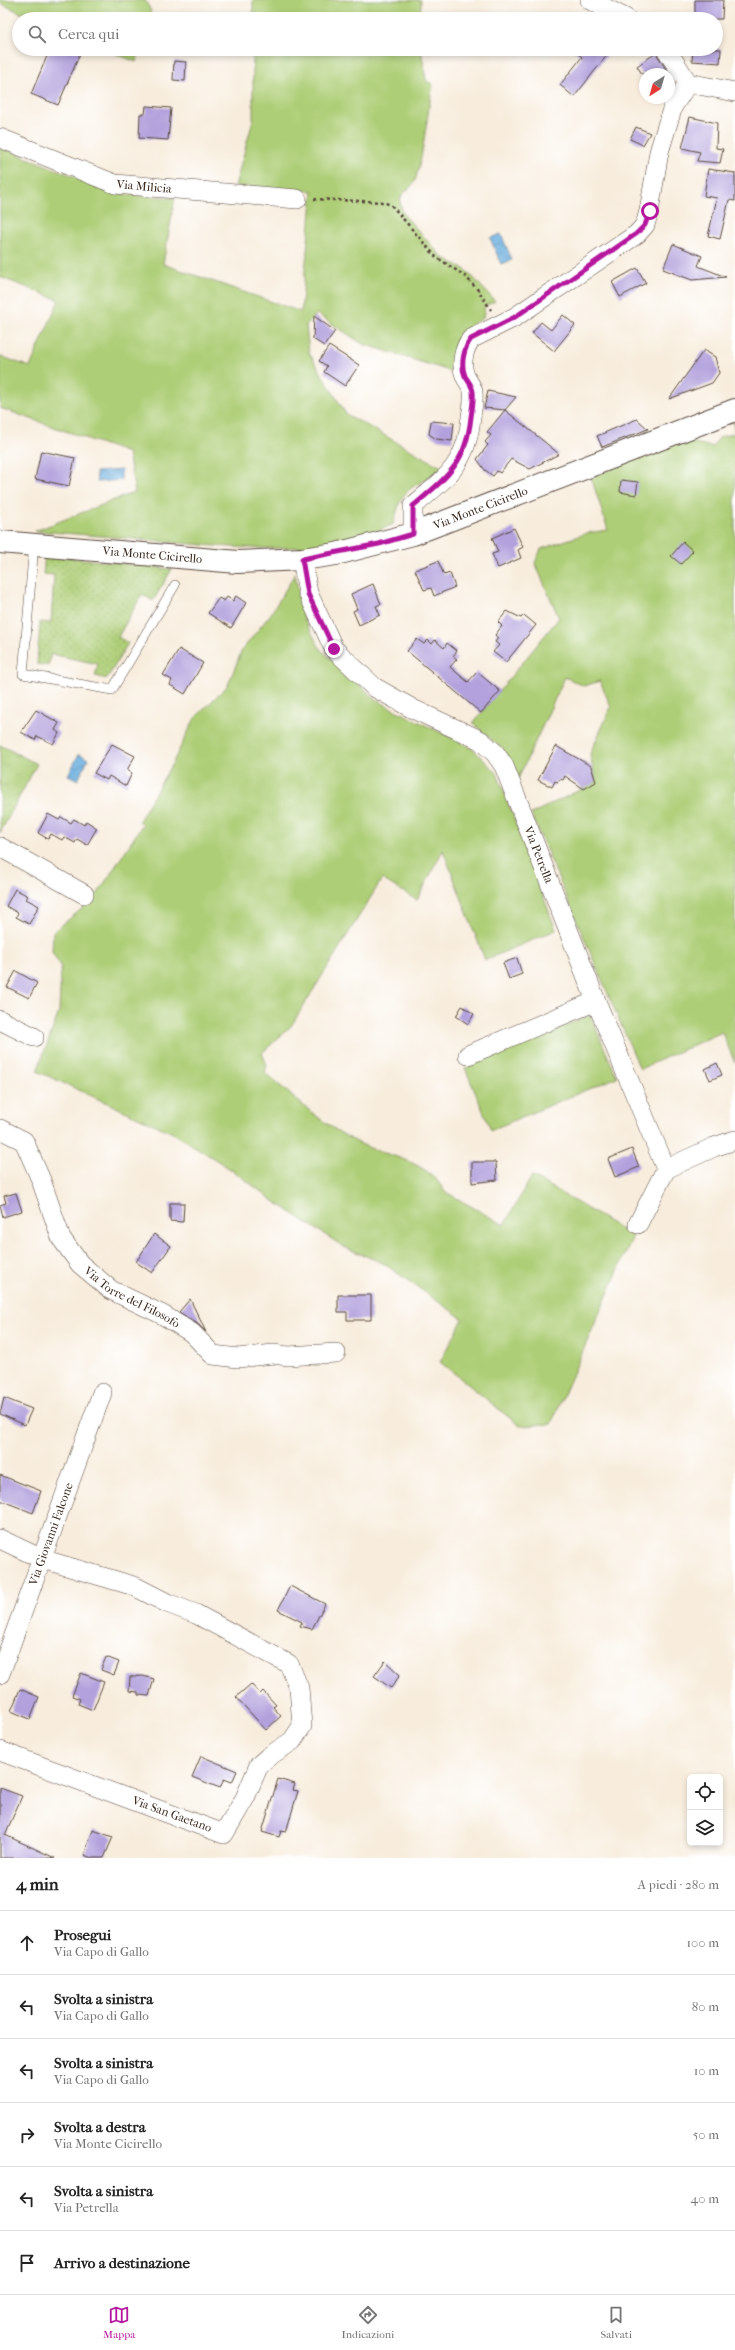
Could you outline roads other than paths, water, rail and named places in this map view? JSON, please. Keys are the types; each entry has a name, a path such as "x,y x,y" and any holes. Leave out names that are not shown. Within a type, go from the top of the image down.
{"street":[{"path":"590,0 613,12"},
{"path":"670,56 688,83 735,92"},
{"path":"413,534 413,506 449,474 463,454 469,432 473,391 464,374 464,353 466,345 471,339 515,317 624,243 645,225 650,211 659,152 673,106 688,83"},
{"name":"Via Milicia","path":"0,138 115,184 297,199"},
{"name":"Via Monte Cicirello","path":"0,542 238,562 302,559 379,544 413,534 735,410"},
{"name":"Via Petrella","path":"302,559 308,594 334,649 374,687 413,709 480,740 495,754 504,766 596,1001 666,1168"},
{"path":"0,847 84,894"},
{"path":"468,1055 596,1001"},
{"path":"0,1020 34,1037"},
{"name":"Via Torre del Filosofo","path":"0,1129 24,1141 41,1180 61,1238 80,1264 111,1290 163,1315 192,1333 213,1355 238,1358 273,1354 288,1356 336,1353"},
{"path":"638,1224 666,1168 714,1147 735,1140"},
{"name":"Via Giovanni Falcone","path":"0,1674 102,1393"},
{"path":"0,1540 42,1559"},
{"name":"Via San Gaetano","path":"0,1751 224,1834 245,1798 259,1765 292,1741 302,1726 299,1688 289,1664 196,1614 167,1603 134,1586 42,1559"}],"lane":[{"path":"34,544 23,674 112,690 175,584"}],"water":[{"path":"501,234 512,260 501,264 490,238"},
{"path":"121,470 121,480 97,482 96,472"},
{"path":"79,754 88,759 78,780 68,775"}]}
